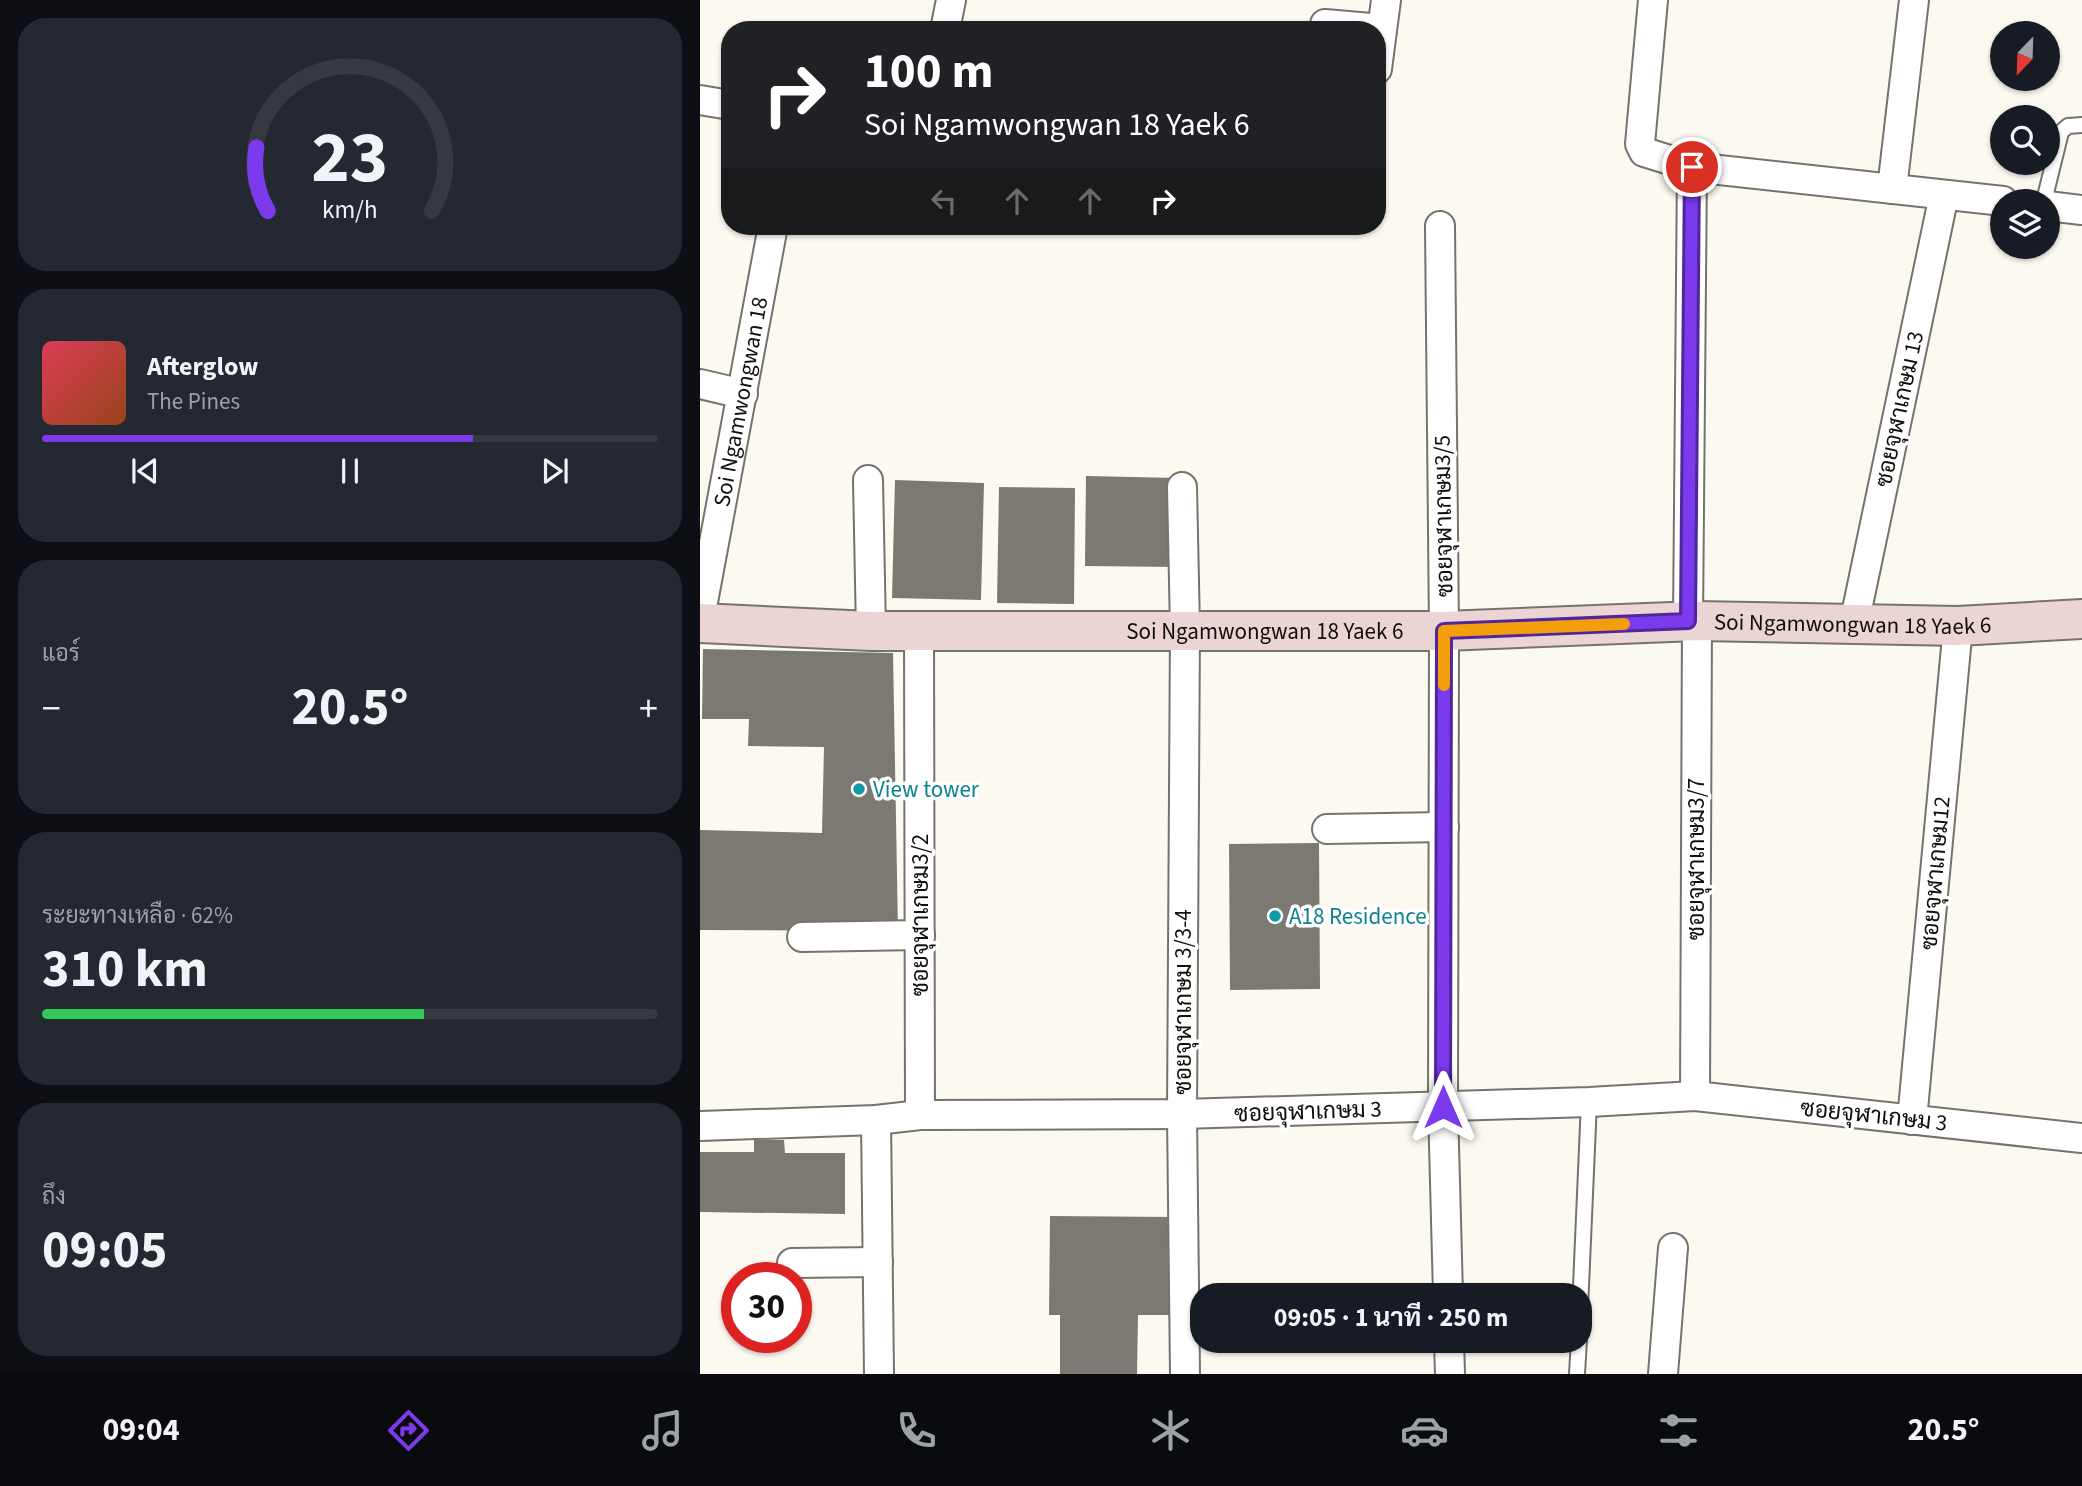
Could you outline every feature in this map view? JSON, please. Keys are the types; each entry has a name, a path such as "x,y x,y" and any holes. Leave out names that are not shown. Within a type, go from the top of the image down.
{"street":[{"path":"947,21 951,0"},
{"path":"1383,21 1385,0"},
{"path":"1653,0 1640,144 1644,152 1692,167 1990,200"},
{"path":"1892,189 1913,0"},
{"path":"700,100 721,104"},
{"name":"ซอยจุฬาเกษม3/7","path":"1692,167 1695,1096"},
{"name":"ซอยจุฬาเกษม 13","path":"1854,624 1944,195"},
{"path":"2060,207 2082,210"},
{"name":"ซอยจุฬาเกษม3/5","path":"1440,226 1444,631 1443,1107 1448,1283"},
{"name":"Soi Ngamwongwan 18","path":"700,620 771,235"},
{"path":"700,384 743,394"},
{"path":"868,480 871,631"},
{"name":"ซอยจุฬาเกษม 3/3-4","path":"1182,487 1185,629 1182,1114 1185,1374"},
{"name":"Soi Ngamwongwan 18 Yaek 6","path":"700,620 871,631 1444,631 1692,621 1958,626 2082,619"},
{"name":"ซอยจุฬาเกษม12","path":"1912,1120 1958,626"},
{"name":"ซอยจุฬาเกษม3/2","path":"919,630 920,1115"},
{"path":"1327,829 1444,827"},
{"path":"802,937 920,935"},
{"name":"ซอยจุฬาเกษม 3","path":"700,1126 920,1115 1182,1114 1589,1102 1695,1096 2082,1138"},
{"path":"876,1119 880,1374"},
{"path":"1663,1374 1673,1248"},
{"path":"812,1263 878,1262"},
{"path":"1449,1353 1450,1374"}],"lane":[{"path":"2048,189 2061,132 2068,126 2082,125"},
{"path":"1581,1283 1589,1102"},
{"path":"1577,1374 1578,1353"}],"building":[{"path":"1086,476 1178,478 1177,567 1085,566"},
{"path":"895,480 984,483 981,600 892,598"},
{"path":"999,487 1075,488 1074,604 997,603"},
{"name":"View tower","path":"703,649 893,653 898,931 700,930 700,830 822,833 824,747 748,746 749,719 702,719"},
{"name":"A18 Residence","path":"1319,843 1320,989 1230,990 1229,844"},
{"path":"754,1140 784,1140 785,1153 845,1153 845,1214 700,1212 700,1152 754,1152"},
{"path":"1050,1216 1175,1217 1175,1315 1138,1315 1137,1374 1060,1374 1060,1315 1049,1315"}],"slow traffic":[{"path":"1444,685 1444,631 1624,624"}],"place":[{"name":"View tower","path":"859,789"},
{"name":"A18 Residence","path":"1275,916"}],"route":[{"path":"1443,1107 1444,631 1688,621 1692,167"}]}
